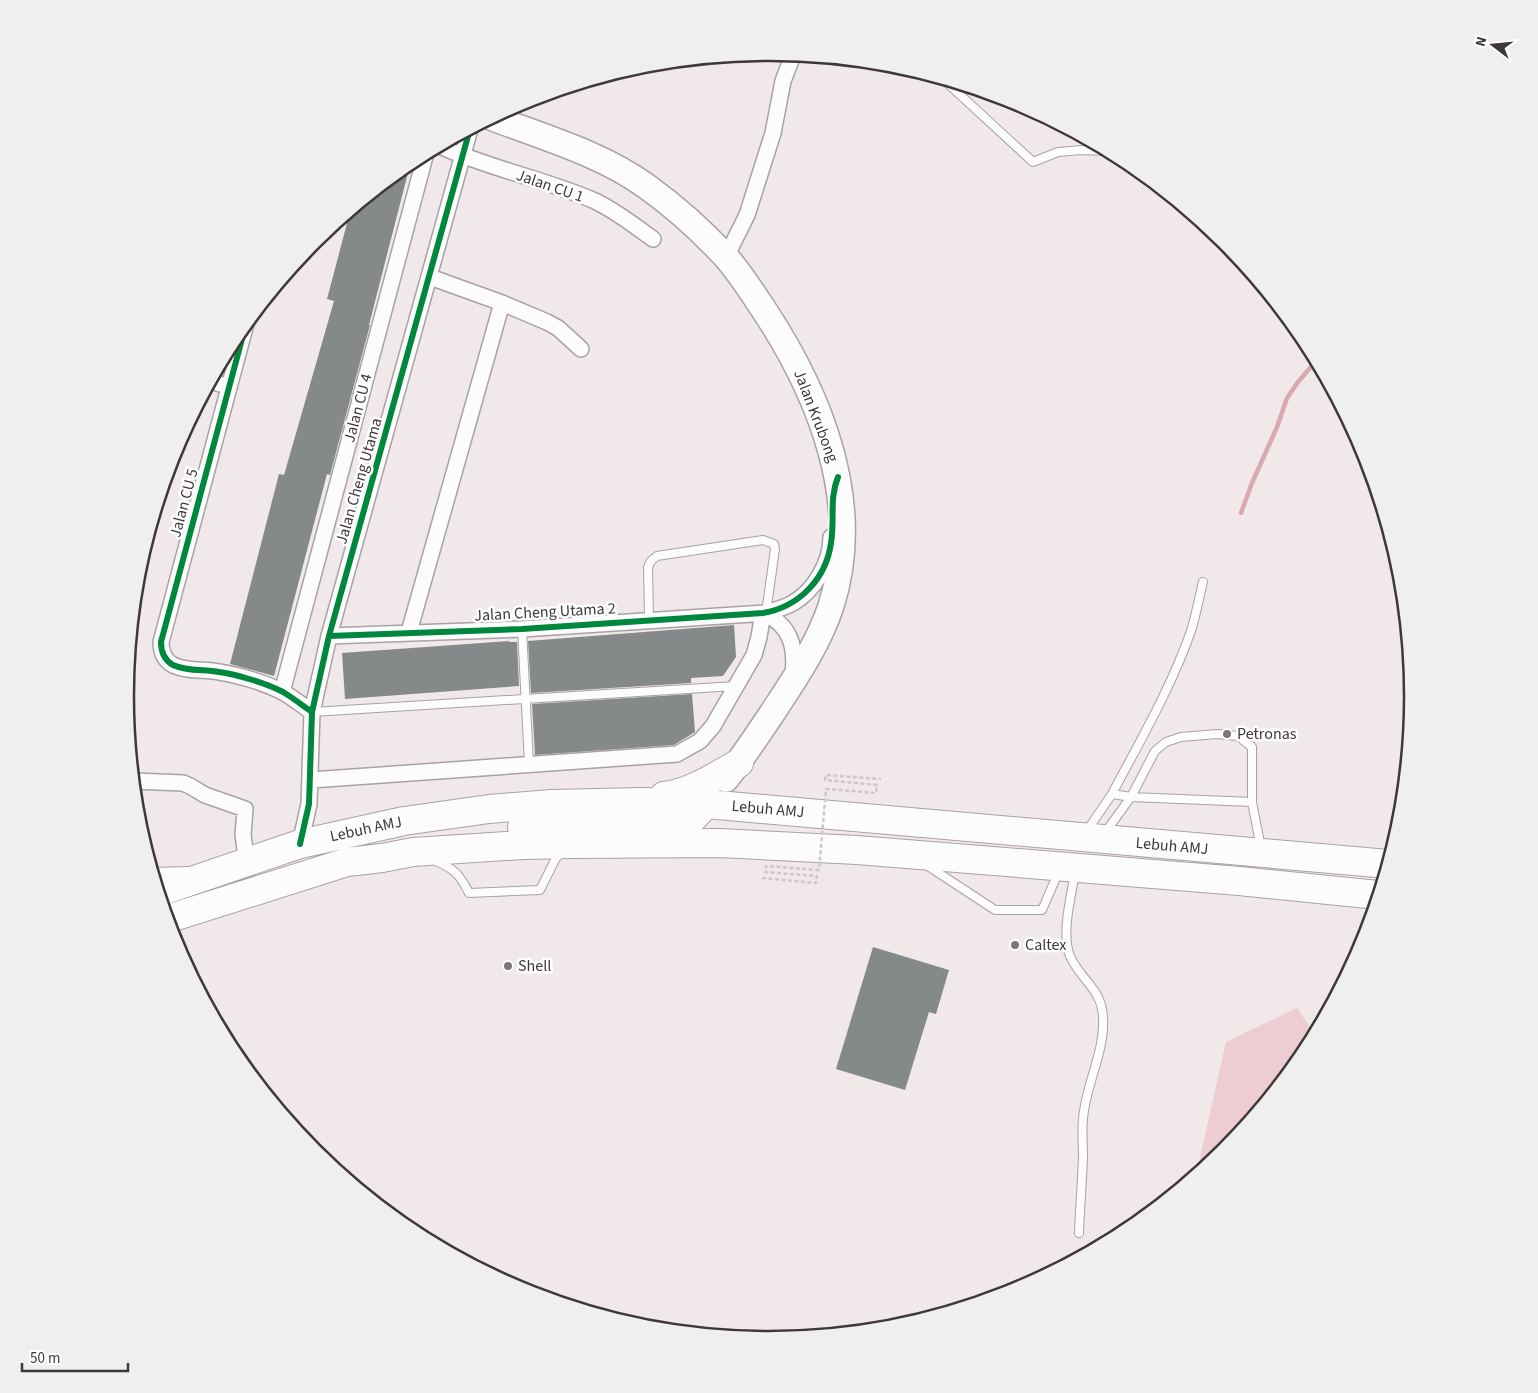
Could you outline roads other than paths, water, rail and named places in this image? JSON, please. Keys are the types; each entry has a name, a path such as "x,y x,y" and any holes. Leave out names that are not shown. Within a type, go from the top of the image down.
{"highway":[{"path":"605,803 670,796 706,782 739,763"},
{"path":"739,763 735,785 742,798 761,809"},
{"name":"Lebuh AMJ","path":"162,885 222,871 300,844 404,820 542,804 642,802 706,804 1382,863"},
{"path":"347,862 433,839 469,833 522,827 593,823 672,825 692,819 706,804 724,823 737,831 775,845"},
{"name":"Lebuh AMJ","path":"173,916 347,862 413,852 523,845 574,844 719,843 775,845 1239,880 1373,894"}],"main road":[{"name":"Jalan Krubong","path":"501,121 574,149 627,173 682,214 726,258 742,278 776,329 803,376 823,427 838,478 842,536 840,560 834,590 823,626 812,650 793,682 739,763 706,804"}],"street":[{"path":"726,258 747,215 772,133 783,81 790,62"},
{"name":"Jalan Cheng Utama","path":"300,844 309,804 312,712 329,636 468,137"},
{"name":"Jalan CU 1","path":"447,149 597,202 615,212 653,239"},
{"name":"Jalan CU 4","path":"282,692 423,163"},
{"path":"430,276 502,303 552,325 581,349"},
{"path":"409,632 502,303"},
{"name":"Jalan CU 5","path":"240,345 161,642 161,652 166,659 182,668 220,672 244,677 282,692"},
{"path":"217,383 229,387"},
{"name":"Jalan Cheng Utama 2","path":"329,636 522,629 764,613 782,608 804,595 822,573 831,542 833,489 838,478"},
{"path":"311,780 677,754 692,747 707,734 737,686 754,655 764,613 778,622 787,631 794,654 793,682"},
{"path":"282,692 312,712"},
{"path":"139,781 183,783 205,795 245,809 243,836 247,862"}],"lane":[{"path":"954,89 1032,162 1058,152 1094,150"},
{"path":"648,620 648,567 657,556 763,540 774,544 776,550 764,613"},
{"path":"1091,839 1174,672 1191,630 1203,582"},
{"path":"522,629 529,764"},
{"path":"312,712 737,686"},
{"path":"1091,839 1131,797 1156,751 1166,742 1180,737 1217,734 1238,736 1252,746 1252,802 1262,853"},
{"path":"1112,794 1131,797 1252,802"},
{"path":"413,852 432,858 448,867 461,877 468,893 540,890 556,858 574,844"},
{"path":"908,854 994,910 1042,910 1068,867"},
{"path":"1068,867 1067,943 1070,955 1076,966 1096,992 1102,1004 1103,1020 1101,1040 1084,1109 1081,1133 1083,1155 1079,1233"}],"waterway":[{"path":"1241,513 1287,398 1311,367"}],"place":[{"name":"Petronas","path":"1227,734"},
{"name":"Caltex","path":"1015,945"},
{"name":"Shell","path":"508,966"}]}
